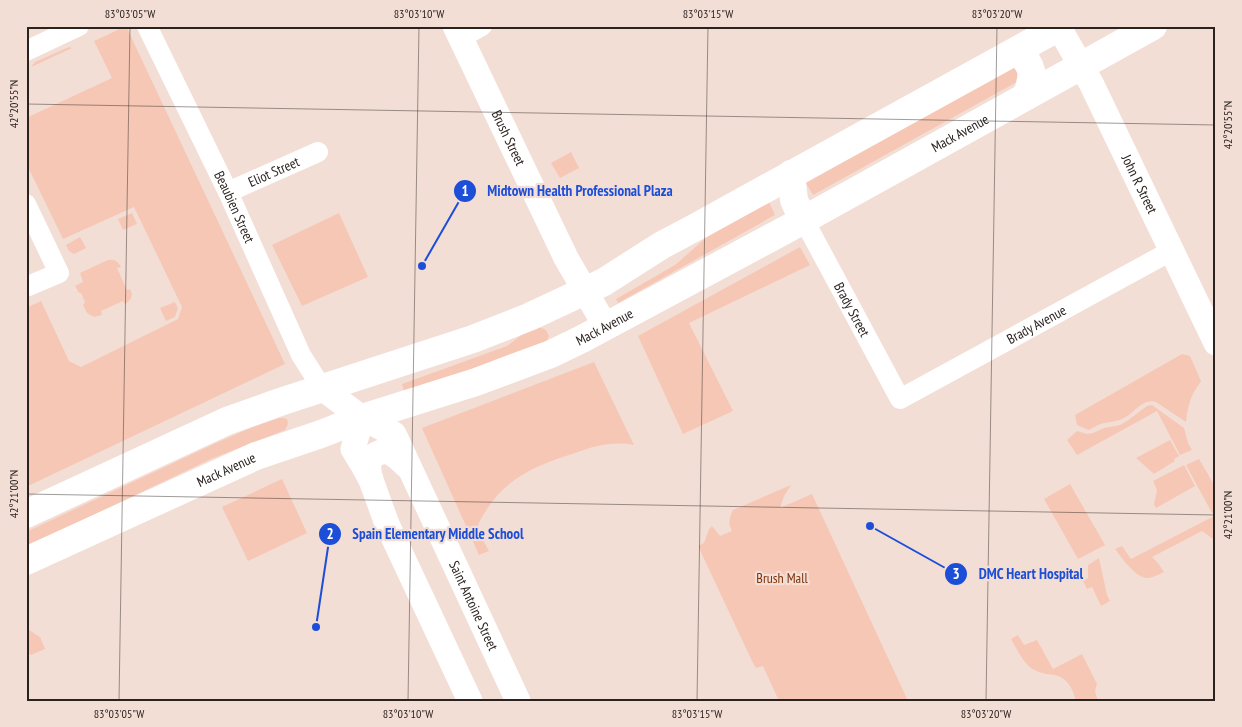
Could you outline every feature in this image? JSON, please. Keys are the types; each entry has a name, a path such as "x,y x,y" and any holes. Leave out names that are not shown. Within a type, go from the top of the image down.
{"main road":[{"name":"Mack Avenue","path":"26,561 256,456 362,418 476,382 552,354 606,327 803,220 1153,26"},
{"path":"26,514 227,421 473,338 541,312 586,291 604,282 662,245 1059,27"},
{"path":"1018,50 1032,71 1032,81 1028,96"},
{"path":"791,174 794,200 803,220"},
{"path":"541,312 552,328 555,340 552,354"},
{"path":"292,398 297,415 297,427 293,443"}],"street":[{"path":"26,51 79,26"},
{"name":"Beaubien Street","path":"147,26 228,192 301,356 322,388"},
{"path":"457,32 482,26"},
{"name":"John R Street","path":"1059,27 1091,83 1216,343"},
{"name":"Brush Street","path":"457,32 566,258 606,327"},
{"name":"Eliot Street","path":"228,192 318,152"},
{"path":"26,204 59,273 26,287"},
{"name":"Brady Street","path":"803,220 900,399"},
{"name":"Brady Avenue","path":"900,399 1172,251"},
{"name":"Saint Antoine Street","path":"322,388 362,418 394,434 518,701"},
{"path":"362,418 353,449 364,467 388,524 470,701"},
{"path":"370,480 368,464 373,456 381,452 386,451 393,454 409,468"}],"green space":[{"path":"126,26 285,364 26,487 26,308 41,301 69,361 81,367 178,319 182,307 134,207 63,239 26,163 26,118 112,78 94,41"},
{"path":"69,47 72,48 31,67 35,62"},
{"path":"1014,67 1020,68 1022,79 813,195 806,183"},
{"path":"571,152 579,168 560,178 551,163"},
{"path":"769,202 775,215 618,303 616,299 675,265 707,237"},
{"path":"132,213 137,224 123,230 118,219"},
{"path":"339,213 368,277 302,306 272,245"},
{"path":"80,237 86,248 74,254 69,251 66,245"},
{"path":"800,247 810,265 689,323 733,411 683,434 638,336"},
{"path":"108,260 116,261 120,265 121,267 117,268 127,290 130,289 132,296 125,304 123,301 101,311 102,315 94,317 87,313 83,305 85,302 81,293 79,293 75,286 83,282 80,273"},
{"path":"175,302 178,308 175,317 166,321 160,308"},
{"path":"539,327 546,330 549,336 546,343 405,394 402,384 507,346 527,331"},
{"path":"1182,354 1190,356 1201,381 1191,399 1186,422 1156,402 1151,401 1117,421 1100,424 1089,430 1077,425 1075,415"},
{"path":"594,362 634,445 611,444 590,448 537,467 514,480 495,498 479,522 479,532 489,551 479,555 422,428"},
{"path":"1152,405 1184,428 1192,450 1180,455 1157,411 1077,455 1067,440 1077,431 1087,434 1120,425 1147,406"},
{"path":"279,418 287,419 288,424 285,430 211,459 26,547 26,532 216,443"},
{"path":"1170,440 1179,456 1174,459 1175,461 1154,474 1136,458"},
{"path":"1199,459 1216,488 1216,511 1212,513 1186,465"},
{"path":"1184,465 1195,486 1156,508 1154,504 1157,490 1153,481"},
{"path":"282,479 307,533 248,561 222,507"},
{"path":"1070,484 1105,545 1078,559 1044,499"},
{"name":"Brush Mall","path":"791,485 784,496 780,508 812,494 908,701 779,701 763,666 756,668 752,661 698,546 704,543 712,526 720,536 732,531 729,520 733,510"},
{"path":"1216,515 1216,541 1202,531 1152,557 1164,572 1153,577 1144,578 1139,575 1115,549 1122,546 1131,559"},
{"path":"1099,558 1110,601 1101,606 1092,587 1087,589 1083,581 1088,578 1088,565"},
{"path":"26,628 40,637 45,649 31,655 26,652"},
{"path":"1018,635 1024,645 1037,640 1053,669 1082,654 1097,684 1095,691 1098,701 1076,701 1071,688 1062,678 1031,668 1022,658 1011,639"}],"place":[{"name":"Midtown Health Professional Plaza","path":"422,266"},
{"name":"DMC Heart Hospital","path":"870,526"},
{"name":"Spain Elementary Middle School","path":"316,627"}]}
